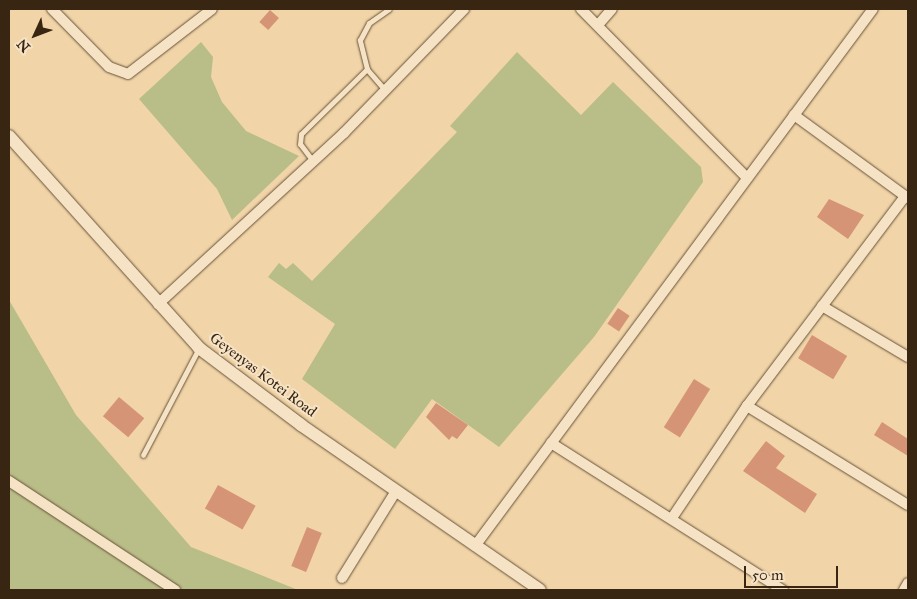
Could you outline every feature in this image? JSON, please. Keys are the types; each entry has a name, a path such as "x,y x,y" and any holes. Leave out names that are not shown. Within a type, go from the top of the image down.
{"street":[{"path":"52,9 109,67 128,74 212,9"},
{"path":"158,304 314,161 464,9"},
{"path":"581,9 747,178"},
{"path":"598,25 612,9"},
{"path":"475,546 873,9"},
{"path":"672,518 747,406 907,197 794,115"},
{"name":"Geyenyas Kotei Road","path":"9,136 158,304 200,348 396,491 540,590"},
{"path":"822,306 908,358"},
{"path":"747,406 908,505"},
{"path":"551,443 783,590"},
{"path":"9,481 175,590"},
{"path":"342,578 396,491"},
{"path":"904,590 908,583"}],"lane":[{"path":"385,90 367,69 360,40 369,23 390,9"},
{"path":"314,161 300,144 301,134 367,69"},
{"path":"143,456 200,348"}],"green space":[{"path":"201,42 213,57 211,77 222,102 246,131 299,156 232,220 217,189 139,99"},
{"path":"517,52 581,115 613,82 701,167 703,182 594,337 499,447 432,399 395,449 302,379 335,324 268,277 279,263 286,269 293,263 312,281 457,132 450,126"},
{"path":"9,300 76,415 191,547 298,590 9,589"}],"building":[{"path":"270,10 279,18 268,30 259,22"},
{"path":"829,199 864,215 848,239 817,217"},
{"path":"618,308 630,316 619,332 607,324"},
{"path":"812,335 847,356 833,379 798,358"},
{"path":"694,379 710,389 680,437 664,427"},
{"path":"119,397 144,418 128,437 103,416"},
{"path":"436,403 468,425 457,439 452,436 449,440 426,417"},
{"path":"882,422 908,439 908,456 874,435"},
{"path":"766,441 785,456 776,468 817,494 805,513 743,471"},
{"path":"218,485 256,506 243,529 205,509"},
{"path":"307,527 322,533 306,572 291,566"}]}
